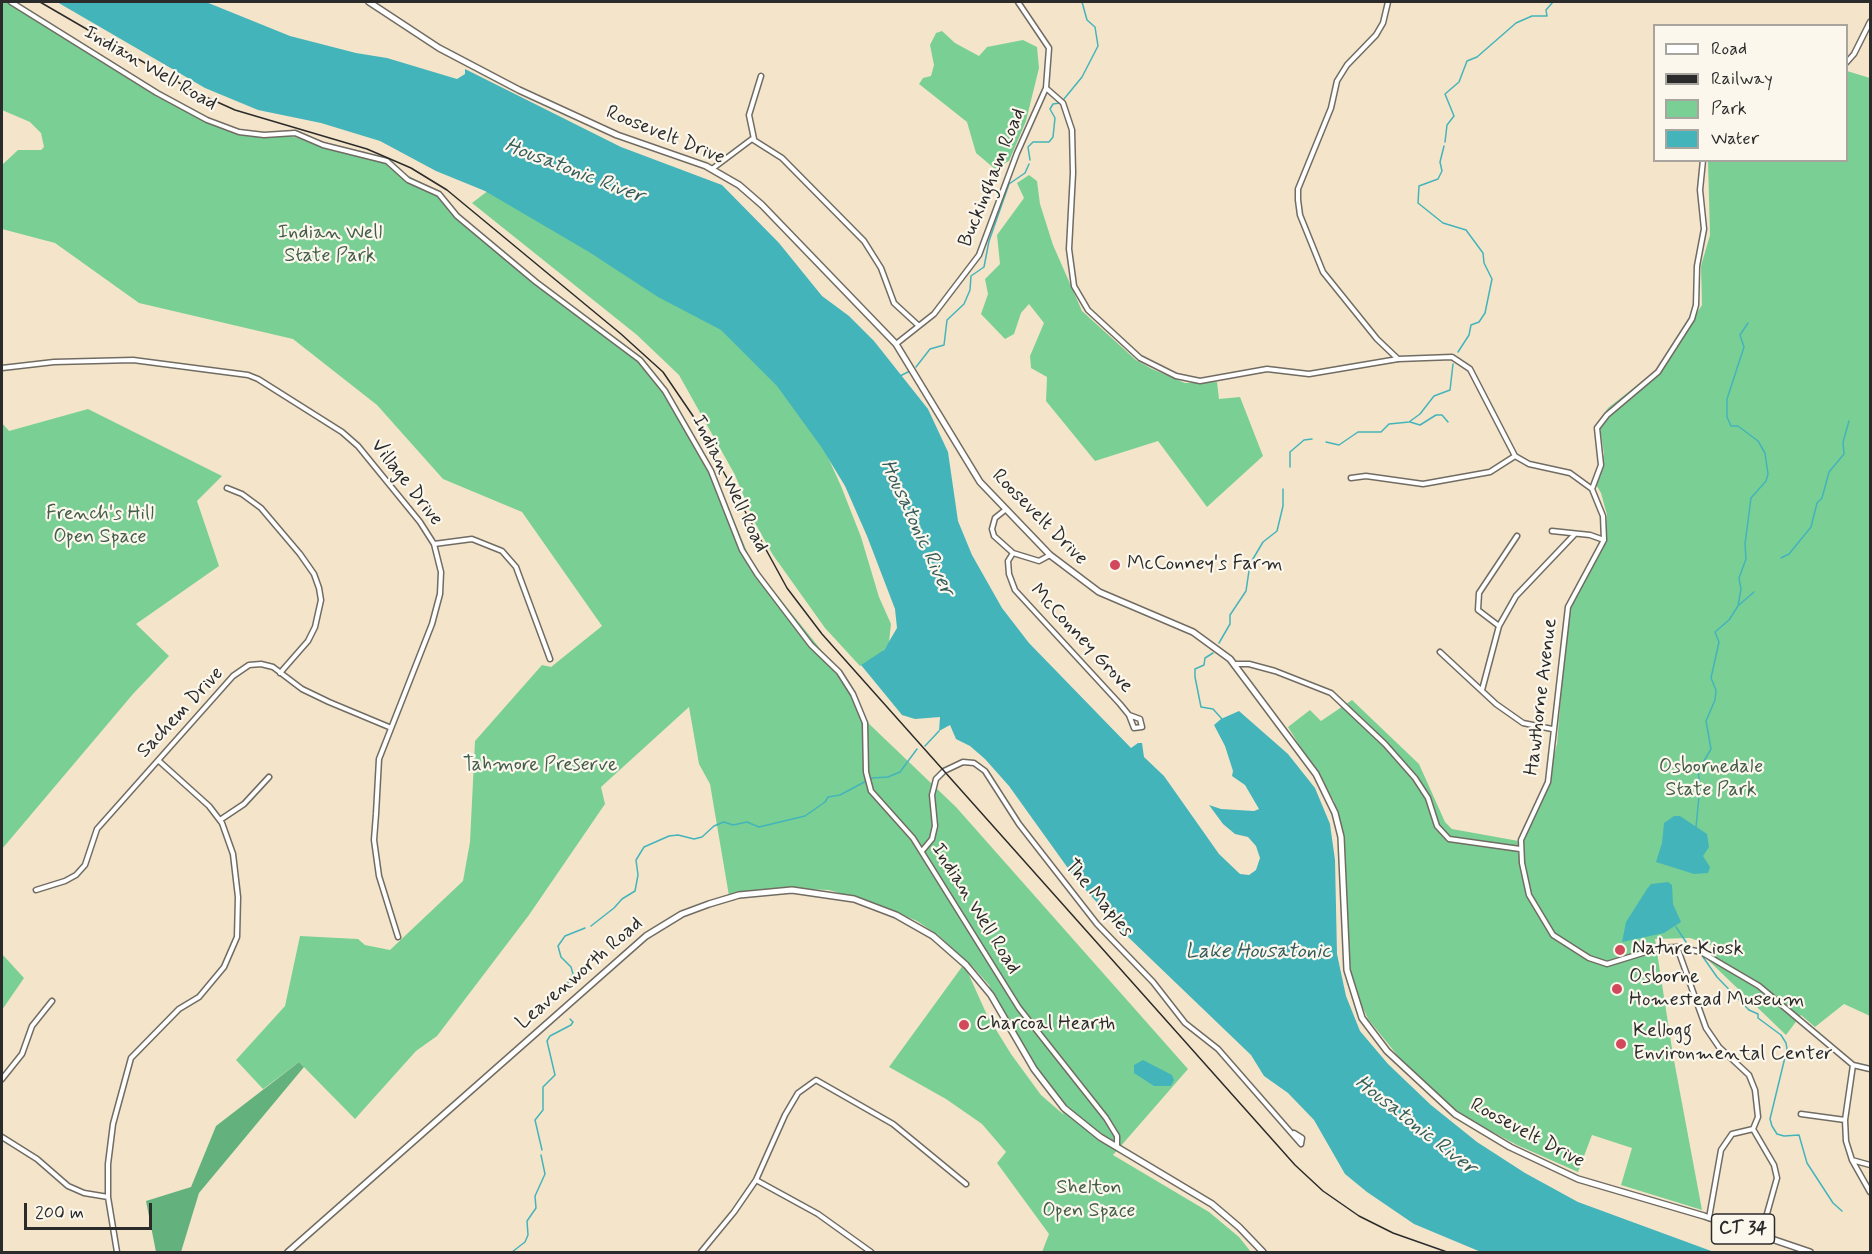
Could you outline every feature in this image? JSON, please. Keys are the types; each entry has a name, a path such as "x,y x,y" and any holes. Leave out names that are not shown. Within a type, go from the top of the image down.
{"main road":[{"name":"Roosevelt Drive","path":"369,2 439,48 519,90 616,135 712,169 734,182 762,205 896,344 980,482 1050,555 1082,582 1107,597 1200,636 1235,664 1316,774 1335,813 1341,837 1347,970 1362,1018 1373,1035 1455,1114 1486,1134 1578,1179 1708,1218 1810,1252"},
{"name":"Leavenworth Road","path":"288,1252 646,936 682,914 709,904 768,891 815,892 854,899 896,915 933,936 966,965 991,995 1053,1097 1075,1119 1117,1147 1202,1197 1239,1227 1263,1252"}],"street":[{"name":"Indian Well Road","path":"11,2 157,93 207,120 239,132 264,135 295,133 323,145 387,161 408,180 439,194 457,216 537,282 640,360 665,391 711,471 742,550 757,574 811,645 839,672 853,694 865,723 867,782 873,795 901,823 922,851 1034,1030 1106,1118 1117,1136 1117,1147"},
{"name":"Buckingham Road","path":"896,344 940,307 979,255 1017,153 1046,88 1048,48 1018,2"},
{"path":"1388,2 1383,23 1376,35 1347,65 1337,81 1331,108 1302,178 1298,200 1300,215 1323,272 1377,339 1398,359"},
{"path":"1848,61 1854,54 1870,22"},
{"path":"760,76 749,115 754,139 790,164 858,234 880,268 894,303 919,326"},
{"path":"1046,88 1063,103 1072,130 1073,173 1069,249 1074,286 1088,310 1140,358 1176,376 1200,381 1267,369 1316,373 1398,359 1444,357 1463,362 1472,373 1515,456 1529,464 1570,473 1592,489 1603,516 1604,540 1590,535 1552,531"},
{"path":"712,169 746,141 754,139"},
{"path":"1592,489 1601,465 1597,428 1607,414 1658,372 1692,319 1696,305 1696,266 1704,229 1700,190 1703,162"},
{"name":"Village Drive","path":"2,368 54,362 133,360 258,379 342,432 358,446 377,467 434,544 441,572 436,609 389,727 379,759 374,840 379,876 398,937"},
{"path":"1351,478 1366,477 1423,484 1490,472 1515,456"},
{"path":"227,488 242,494 261,508 300,554 314,574 319,588 321,600 315,627 308,641 280,673"},
{"path":"1005,510 995,518 992,529 1000,542 1013,553"},
{"path":"1482,690 1499,626 1516,596 1574,535"},
{"path":"1499,626 1478,610 1479,593 1516,536"},
{"path":"434,544 472,539 502,551 516,567 550,659"},
{"name":"Hawthorne Avenue","path":"1604,540 1568,607 1562,668 1552,729 1548,782 1525,826 1520,849 1529,895 1553,935 1566,945 1607,964 1622,961 1649,950 1677,947 1701,952 1741,974 1853,1065 1870,1070"},
{"name":"McConney Grove","path":"1050,555 1039,561 1013,553 1008,561 1009,574 1015,590 1129,715"},
{"path":"1440,652 1523,723 1552,729"},
{"name":"Sachem Drive","path":"36,890 65,882 76,875 85,865 97,829 137,781 159,761 233,676 249,665 261,664 329,702 389,727"},
{"path":"1235,664 1249,664 1275,671 1331,693 1385,744 1415,778 1428,798 1437,826 1449,839 1520,849"},
{"path":"117,1252 107,1181 113,1124 131,1058 179,1010 199,997 222,970 237,937 238,897 233,854 220,820 209,806 159,761"},
{"name":"The Maples","path":"922,851 932,839 936,826 932,795 936,779 953,766 963,762 974,763 985,771 1019,824 1096,924 1153,982 1185,1023 1218,1049 1271,1111 1294,1133"},
{"path":"220,820 244,804 269,777"},
{"path":"1677,947 1706,1028 1719,1047 1745,1070 1752,1082 1758,1112 1753,1129 1777,1173 1761,1235"},
{"path":"2,1079 22,1054 32,1026 52,1001"},
{"path":"1853,1065 1845,1120 1846,1141 1852,1160 1870,1192"},
{"path":"701,1252 734,1212 756,1180 785,1115 798,1093 816,1080 893,1124 966,1184"},
{"path":"1801,1114 1845,1120"},
{"path":"1708,1218 1721,1150 1732,1134 1753,1129"},
{"path":"2,1137 37,1159 68,1186 84,1193 108,1197"},
{"path":"1852,1160 1870,1165"},
{"path":"756,1180 818,1214 871,1252"}],"green space":[{"name":"Indian Well State Park","path":"2,2 12,2 135,80 215,124 258,134 285,135 365,152 438,192 466,222 562,302 639,359 657,376 724,496 752,564 838,671 856,696 865,720 956,807 1188,1069 1113,1155 1209,1212 1239,1237 1251,1252 1042,1252 1049,1234 997,1163 1006,1152 982,1124 946,1099 889,1067 964,964 987,1015 1011,1054 1041,1095 1064,1115 1007,1026 989,985 938,935 917,921 874,903 829,890 779,888 729,896 710,784 699,764 689,707 601,787 605,804 529,915 437,1036 416,1051 355,1119 299,1062 263,1089 236,1060 285,1006 300,936 358,939 365,945 390,950 463,881 470,842 475,741 542,665 551,667 602,626 522,512 443,479 377,405 293,339 139,303 55,243 2,229 2,165 18,150 41,150 44,147 41,133 30,122 2,110"},
{"path":"942,31 955,43 979,56 987,47 1023,40 1037,47 1039,68 1026,121 1009,161 995,169 976,153 967,122 919,84 923,78 931,76 934,65 930,45 936,33"},
{"name":"Osbornedale State Park","path":"1848,71 1870,78 1870,1016 1844,1004 1815,1027 1801,1015 1786,1035 1708,960 1713,946 1690,938 1655,939 1673,1055 1702,1210 1621,1185 1632,1148 1592,1135 1578,1172 1517,1145 1472,1121 1458,1112 1402,1061 1368,1019 1354,989 1348,965 1338,817 1334,801 1288,727 1310,710 1321,721 1352,700 1419,764 1445,822 1452,829 1524,842 1549,775 1557,744 1568,607 1606,528 1607,515 1601,493 1595,483 1604,454 1599,421 1608,408 1662,366 1702,305 1701,266 1710,235 1708,162 1848,162"},
{"path":"1029,175 1037,181 1040,204 1053,245 1082,311 1136,360 1152,369 1185,383 1217,382 1219,399 1240,397 1263,456 1207,507 1158,441 1095,461 1046,401 1047,377 1031,368 1030,356 1044,323 1029,304 1021,313 1014,334 1005,339 981,314 988,294 985,279 1000,264 997,235 1024,198 1017,183"},
{"path":"489,190 738,333 822,444 841,486 861,537 879,597 891,624 889,642 881,654 860,666 825,628 773,555 755,523 735,475 679,375 637,335 472,203"},
{"name":"French's Hill Open Space","path":"88,409 222,476 197,501 219,566 136,624 169,656 133,694 2,849 2,423 9,431"},
{"path":"2,954 24,978 2,1010"},
{"path":"299,1062 304,1067 199,1193 181,1252 156,1252 146,1201 191,1187 216,1126"}],"water":[{"name":"Lake Housatonic","path":"57,2 206,2 290,36 356,53 387,58 457,79 465,74 465,69 621,147 722,185 779,243 822,296 849,316 874,341 928,409 948,452 958,521 972,555 1002,608 1029,643 1131,748 1142,743 1144,757 1164,776 1219,854 1240,874 1249,875 1256,870 1260,858 1256,846 1248,837 1235,834 1223,824 1209,805 1221,809 1254,811 1259,809 1245,785 1232,776 1233,771 1225,746 1214,725 1221,719 1239,711 1288,754 1315,788 1330,824 1335,860 1337,954 1346,996 1360,1031 1388,1064 1431,1105 1477,1142 1525,1173 1578,1202 1714,1252 1481,1252 1414,1224 1367,1192 1345,1174 1314,1120 1288,1093 1264,1076 1251,1055 1127,936 1075,878 1009,786 985,759 970,746 956,739 950,725 939,731 940,717 915,719 902,715 861,665 884,650 897,628 895,609 867,536 845,486 822,448 777,386 721,330 658,297 589,252 485,191 436,171 380,141 321,123 258,110 205,88"},
{"path":"1674,816 1680,816 1707,834 1709,847 1703,856 1710,867 1708,873 1694,874 1656,862 1662,843 1664,823"},
{"path":"1668,882 1672,885 1673,904 1681,922 1664,933 1622,942 1626,922 1647,889 1651,884"},
{"path":"1143,1060 1172,1075 1174,1080 1171,1086 1154,1086 1134,1073 1134,1065"}],"waterway":[{"path":"1064,99 1082,77 1098,46 1095,27 1087,20 1082,2"},
{"path":"1445,142 1447,125 1454,116 1445,94 1459,82 1467,61 1477,57 1516,23 1532,16 1547,16 1546,10 1553,2"},
{"path":"1030,160 1028,147 1033,142 1049,142 1053,137 1055,118 1050,109 1053,104 1060,103"},
{"path":"1444,146 1440,162 1442,171 1438,179 1419,186 1418,203 1443,223 1466,230 1483,253 1484,263 1492,279 1485,313 1479,322 1471,325 1469,335 1458,352"},
{"path":"916,367 930,349 944,345 947,320 964,304 970,290 971,276 984,267 989,241 1009,184 1025,173 1029,164"},
{"path":"1696,827 1700,786 1698,771 1711,749 1706,721 1715,700 1716,690 1711,678 1719,642 1715,632 1729,620 1738,606 1741,589 1739,578 1746,559 1745,544 1751,498 1766,481 1768,474 1765,453 1758,441 1738,426 1731,426 1727,417 1727,399 1744,347 1740,335 1748,323"},
{"path":"1326,442 1339,445 1358,432 1381,432 1389,424 1409,422 1420,414 1434,396 1450,390 1453,364"},
{"path":"898,377 910,371"},
{"path":"1410,422 1420,425 1436,415 1442,415 1448,422"},
{"path":"1781,558 1789,554 1811,527 1829,472 1844,454 1843,442 1849,421"},
{"path":"1290,467 1290,452 1304,440 1312,439"},
{"path":"1219,643 1230,624 1230,615 1246,591 1250,564 1263,542 1277,531 1283,506 1283,489"},
{"path":"1739,605 1754,592"},
{"path":"1213,653 1205,658 1204,665 1195,669 1195,677 1201,707 1213,709 1222,719"},
{"path":"925,746 939,731"},
{"path":"591,926 622,899 635,891 638,875 636,860 644,847 669,836 678,835 694,839 702,837 714,826 724,822 733,825 747,822 759,827 805,816 825,802 828,797 840,795 872,778 888,777 900,772 917,749"},
{"path":"1676,927 1686,942"},
{"path":"561,994 573,974 571,967 561,957 558,946 565,936 585,928"},
{"path":"1703,957 1717,977 1749,1010 1758,1014 1758,1018 1781,1035 1786,1043 1787,1049 1770,1119 1772,1126 1777,1134 1799,1135 1807,1163 1833,1203 1842,1211"},
{"path":"542,1150 535,1120 543,1110 543,1087 555,1075 547,1041 550,1036 571,1025 573,1022 570,1019"},
{"path":"512,1252 525,1242 528,1235 527,1221 536,1208 535,1196 545,1174 541,1155"}],"railway":[{"path":"40,2 195,92 235,110 367,149 411,168 447,190 621,334 663,372 693,416 787,588 822,634 1295,1165 1323,1191 1359,1216 1393,1233 1447,1252"}],"place":[{"name":"McConney's Farm","path":"1115,565"},
{"name":"Nature Kiosk","path":"1620,950"},
{"name":"Osborne Homestead Museum","path":"1617,989"},
{"name":"Charcoal Hearth","path":"964,1025"},
{"name":"Kellogg Environmental Center","path":"1621,1044"}],"water label":[{"name":"Housatonic River","path":"574,172"},
{"name":"Housatonic River","path":"916,528"},
{"name":"Housatonic River","path":"1415,1126"}],"park label":[{"name":"Tahmore Preserve","path":"540,766"},
{"name":"Shelton Open Space","path":"1089,1200"}]}
